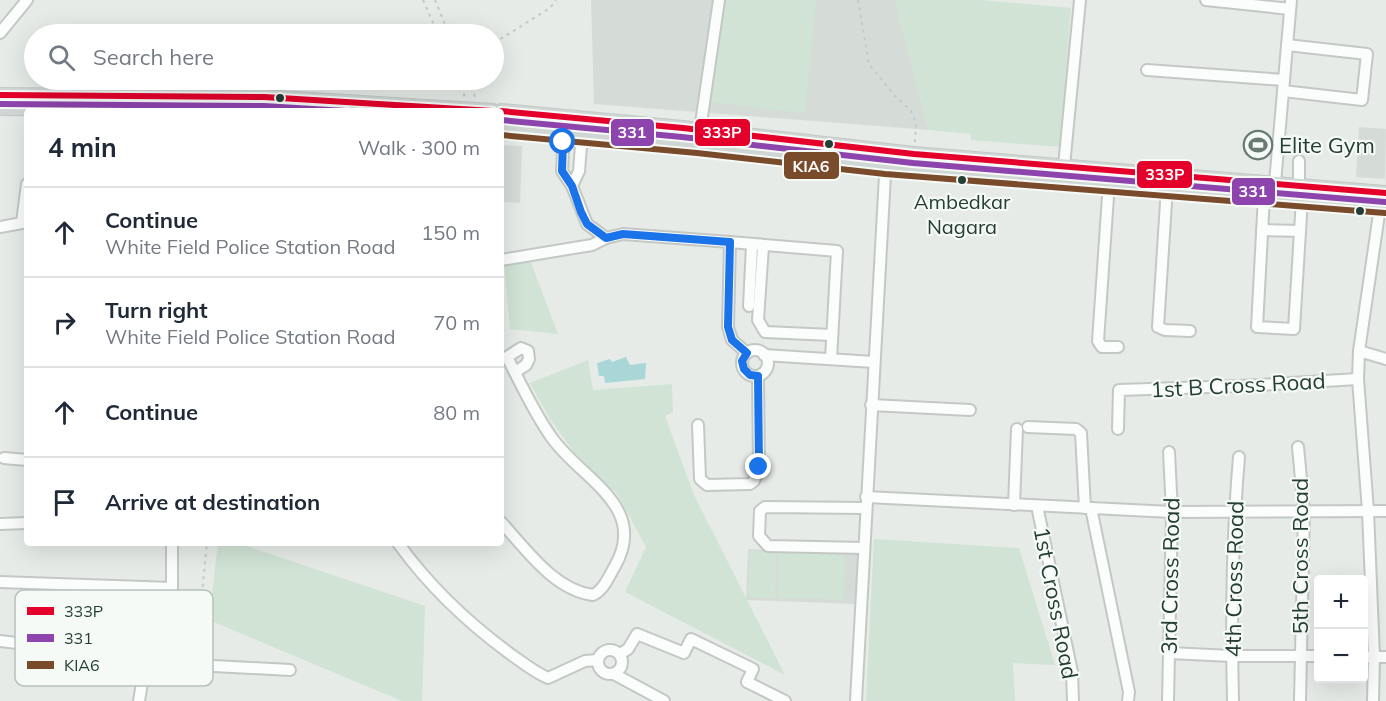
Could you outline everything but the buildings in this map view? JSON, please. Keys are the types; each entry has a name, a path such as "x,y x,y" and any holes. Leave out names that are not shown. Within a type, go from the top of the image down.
{"main road":[{"path":"0,95 264,97 404,108"},
{"path":"0,108 24,109"},
{"path":"504,111 886,165 1264,196 1300,192 1385,199"},
{"path":"504,126 582,133 699,137 914,153 1275,183 1300,192"}],"street":[{"path":"0,33 27,0"},
{"path":"699,137 719,0"},
{"path":"1064,166 1080,0"},
{"path":"1206,0 1291,4 1275,183"},
{"path":"1147,70 1284,85 1362,100 1367,54 1287,45"},
{"path":"564,131 562,171 572,186 587,224 606,238"},
{"path":"572,186 579,171 582,133"},
{"path":"856,701 886,151"},
{"path":"1264,196 1257,327 1294,329 1300,231 1299,161"},
{"path":"1109,182 1098,341 1102,347 1118,347"},
{"path":"1167,187 1158,327 1165,330 1190,331"},
{"path":"1373,701 1369,657 1368,512 1358,379 1359,351 1379,214 1385,199"},
{"path":"0,227 22,223 24,207"},
{"path":"1262,230 1300,231"},
{"path":"504,260 592,245 606,238 623,234 837,251 831,359"},
{"path":"730,242 728,327 732,340 747,353"},
{"path":"749,306 758,245"},
{"path":"758,245 758,320 765,332 832,335"},
{"path":"758,376 750,375 744,369 742,361 747,353 754,350 764,355 874,362"},
{"path":"1359,351 1386,359"},
{"path":"698,425 700,479 707,485 750,484 754,481 759,467 758,376 767,367 767,359 764,355"},
{"path":"504,525 540,564 570,588 582,593 593,595 603,587 621,553 624,524 619,509 609,495 570,460 552,437 515,372"},
{"name":"1st B Cross Road","path":"1119,429 1119,390 1358,379"},
{"path":"871,405 970,410"},
{"path":"1014,505 1022,428 1076,429 1081,433 1088,508 1129,692 1128,701"},
{"name":"5th Cross Road","path":"1298,447 1304,511 1300,701"},
{"name":"3rd Cross Road","path":"1168,701 1172,512 1169,452"},
{"name":"4th Cross Road","path":"1233,701 1234,512 1239,457"},
{"path":"4,458 24,459"},
{"path":"864,548 768,546 759,536 760,511 765,507 866,502 1014,505 1172,512 1386,512"},
{"name":"1st Cross Road","path":"1037,506 1072,672 1073,701"},
{"path":"0,524 24,523"},
{"path":"0,582 172,588 172,546"},
{"path":"400,546 413,564 453,606 484,634 536,673 548,678 585,662 598,660"},
{"path":"620,654 627,649 637,634 684,653 691,639 753,669 747,682 785,701"},
{"path":"0,641 15,643"},
{"path":"620,654 609,650 602,653 598,660 602,671 614,674 642,696 664,701"},
{"path":"1169,652 1232,656 1314,656"},
{"path":"614,674 622,665 620,654"},
{"path":"1369,657 1386,657"},
{"path":"213,666 290,670"},
{"path":"139,701 142,686"}],"path":[{"path":"423,0 434,24"},
{"path":"435,0 445,24"},
{"path":"504,36 550,8 556,0"},
{"path":"858,0 869,64 895,96 911,111 916,123 914,153"},
{"path":"464,90 474,108"},
{"path":"470,90 475,108"},
{"path":"202,590 207,546"}],"shaded area":[{"path":"591,0 895,0 929,130 594,104"},
{"path":"1359,127 1386,129 1385,179 1356,177"},
{"path":"504,145 522,146 520,203 504,202"},
{"path":"748,549 859,554 857,604 746,600"}],"green space":[{"path":"717,0 816,0 805,113 704,101"},
{"path":"895,0 982,0 1071,8 1060,147 971,140 971,134 929,130"},
{"path":"530,260 558,334 510,329 504,263"},
{"path":"588,360 593,390 672,384 673,412 665,416 694,495 785,675 625,592 646,547 618,495 574,452 550,419 530,383"},
{"path":"874,539 1019,548 1055,665 1013,663 1015,701 866,701"},
{"path":"218,546 247,546 425,606 422,701 402,701 213,622 213,590"},
{"path":"750,551 776,551 775,598 748,597"},
{"path":"779,552 845,554 843,600 777,597"}],"water":[{"path":"626,357 630,365 646,363 645,379 605,383 604,376 599,376 597,363 610,359 612,362"}],"transit line":[{"name":"333P","path":"0,95 264,97 444,108"},
{"name":"331","path":"0,104 297,108"},
{"name":"333P","path":"504,111 683,128 914,154 1386,193"},
{"name":"331","path":"504,120 682,137 913,163 1385,202"},
{"name":"KIA6","path":"504,135 697,153 885,174 1385,213"}],"place":[{"name":"Elite Gym","path":"1258,145"},
{"name":"Ambedkar Nagara","path":"962,180"}],"route":[{"path":"563,142 562,171 572,186 587,224 606,238 623,234 730,242 728,327 732,340 747,353 742,361 744,369 750,375 758,376 759,467"}]}
